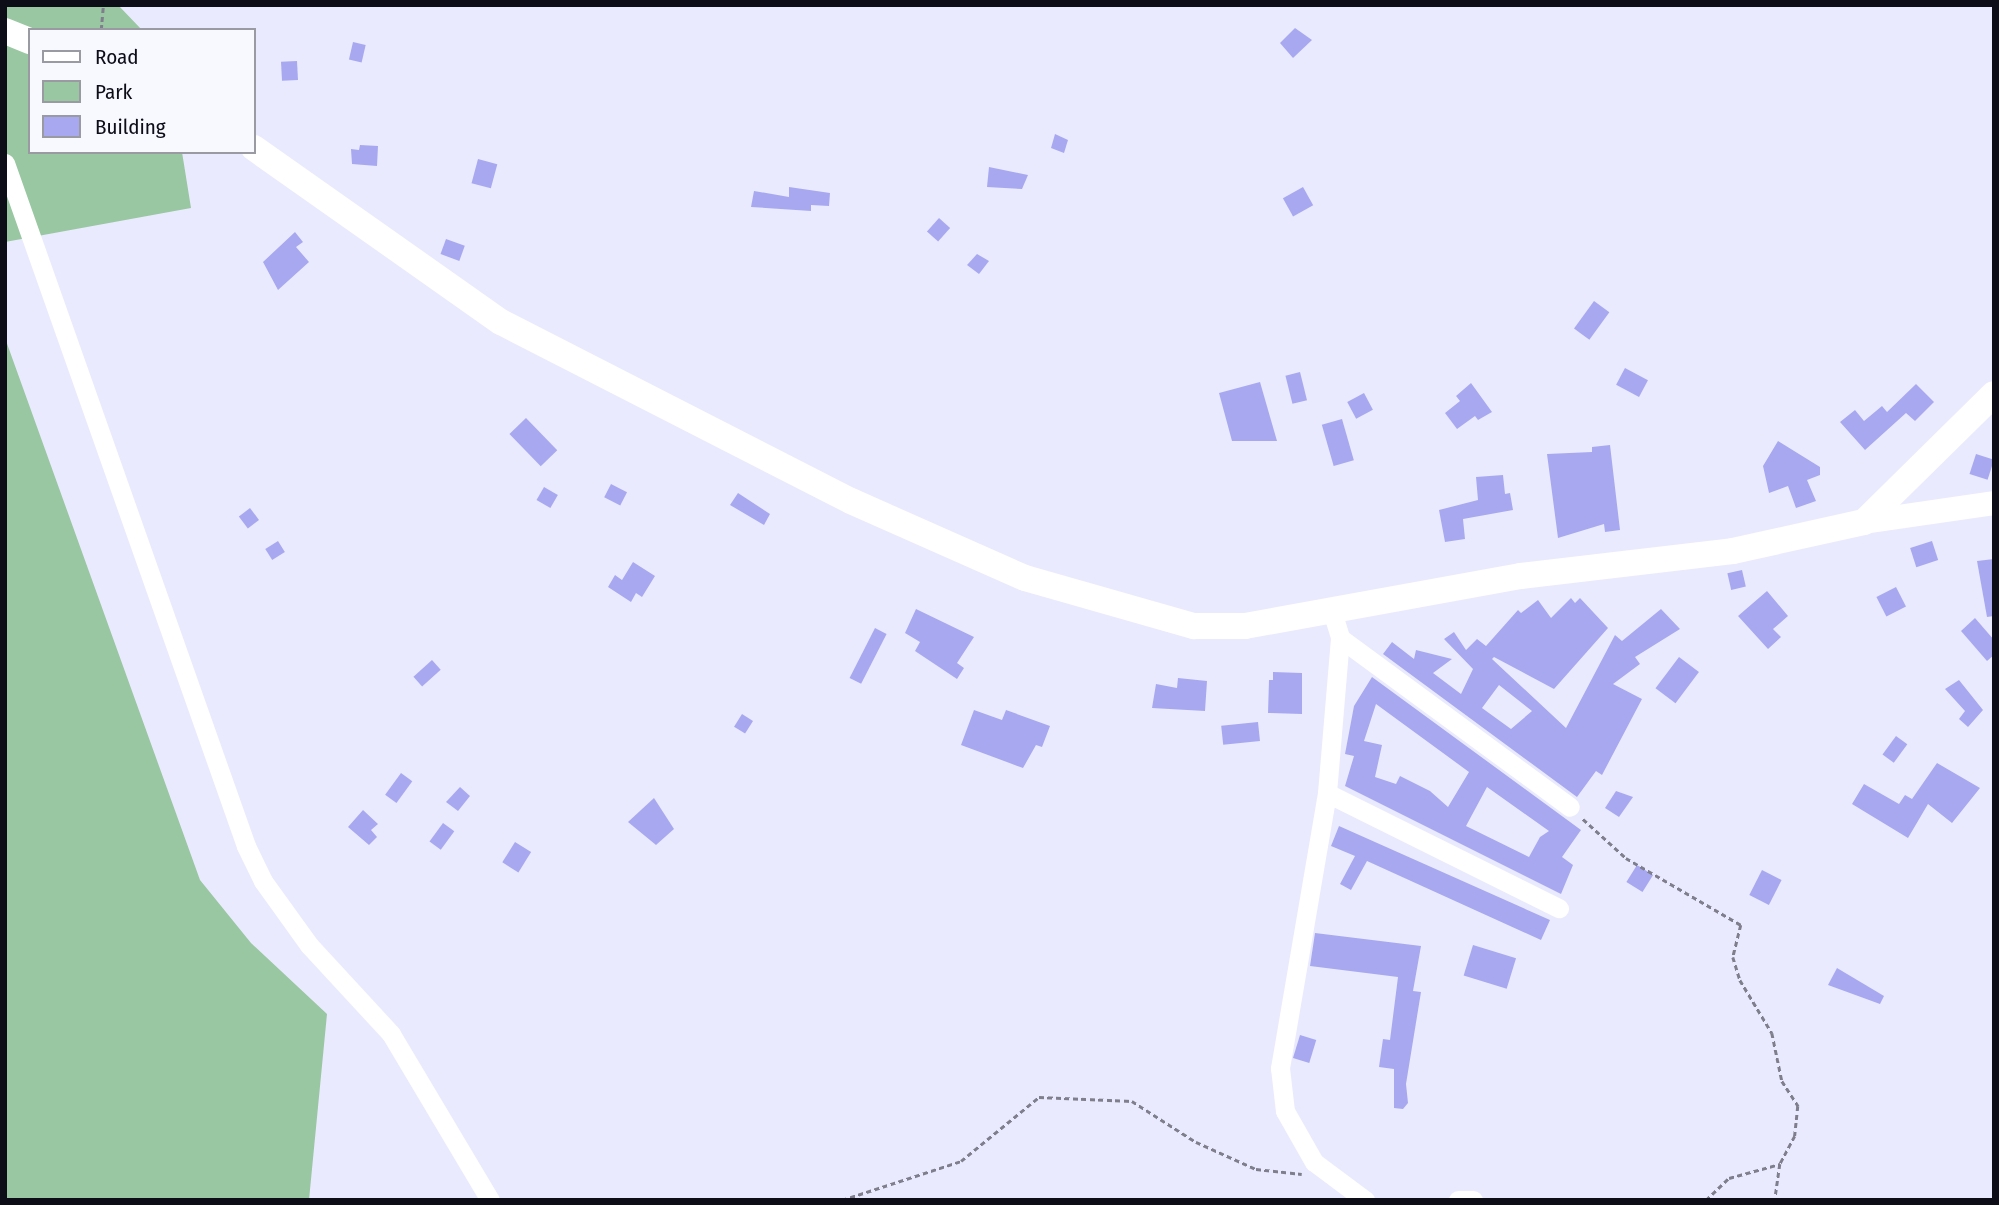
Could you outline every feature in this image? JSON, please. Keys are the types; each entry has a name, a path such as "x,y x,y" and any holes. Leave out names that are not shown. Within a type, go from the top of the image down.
{"main road":[{"path":"5,31 28,40"},
{"path":"256,149 501,322 851,501 1025,578 1194,626 1245,625 1521,576 1733,551 1864,522 1994,394"}],"street":[{"path":"5,163 246,846 263,881 309,945 391,1034 490,1200"},
{"path":"1864,522 1994,503"},
{"path":"1332,611 1340,638 1327,793 1280,1068 1285,1111 1323,1172 1365,1200"},
{"path":"1340,638 1570,807"},
{"path":"1327,793 1559,908"},
{"path":"1458,1200 1473,1200"}],"path":[{"path":"101,28 103,5"},
{"path":"1570,807 1626,858 1741,925 1733,957 1740,980 1772,1033 1782,1081 1798,1106 1795,1136 1780,1164 1775,1200"},
{"path":"842,1200 961,1161 1039,1097 1132,1101 1196,1142 1256,1169 1289,1175 1323,1172"},
{"path":"1706,1200 1729,1178 1780,1164"}],"green space":[{"path":"5,5 118,5 140,28 28,28 28,154 182,154 191,208 5,242"},
{"path":"5,338 200,880 251,943 327,1014 309,1200 5,1200"}],"building":[{"path":"1295,28 1312,40 1293,58 1280,43"},
{"path":"353,42 366,45 362,62 349,60"},
{"path":"297,61 298,80 282,81 281,62"},
{"path":"1055,134 1068,140 1064,153 1051,148"},
{"path":"360,145 378,146 377,166 352,164 351,149 359,150"},
{"path":"478,159 497,164 491,188 472,183"},
{"path":"989,167 1028,175 1022,189 987,187"},
{"path":"789,187 830,193 829,206 811,205 811,211 751,207 754,191 789,197"},
{"path":"1303,187 1313,205 1293,217 1283,198"},
{"path":"939,218 950,228 938,241 927,231"},
{"path":"295,232 303,242 296,247 309,262 278,290 263,262"},
{"path":"446,239 465,246 459,261 441,254"},
{"path":"977,254 989,261 979,274 967,265"},
{"path":"1594,301 1609,312 1589,340 1574,329"},
{"path":"1625,368 1648,380 1639,397 1616,385"},
{"path":"1300,372 1307,400 1292,404 1285,376"},
{"path":"1260,382 1277,441 1232,441 1219,393"},
{"path":"1471,383 1492,412 1478,420 1475,416 1457,429 1445,413 1460,401 1456,396"},
{"path":"1916,384 1934,402 1915,421 1906,413 1865,450 1840,422 1855,410 1864,421 1882,406 1887,412"},
{"path":"1364,393 1373,410 1356,419 1347,402"},
{"path":"526,418 557,450 541,466 509,434"},
{"path":"1342,419 1354,460 1334,466 1322,425"},
{"path":"1778,441 1820,467 1820,475 1807,480 1816,501 1796,508 1788,486 1769,493 1763,466"},
{"path":"1610,445 1620,530 1605,532 1604,524 1558,538 1547,454 1592,452 1592,447"},
{"path":"1976,454 1994,460 1988,480 1970,474"},
{"path":"1503,475 1505,494 1510,493 1513,510 1463,519 1465,539 1445,542 1439,510 1478,500 1476,477"},
{"path":"611,484 627,492 620,506 604,497"},
{"path":"544,487 558,495 550,508 536,500"},
{"path":"738,493 770,514 764,525 730,505"},
{"path":"250,508 259,520 248,528 239,516"},
{"path":"278,541 285,552 272,560 265,549"},
{"path":"1932,541 1938,560 1916,567 1910,548"},
{"path":"1994,559 1994,616 1987,617 1977,561"},
{"path":"633,562 655,576 642,597 636,593 631,602 608,587 615,575 622,580"},
{"path":"1742,570 1746,587 1731,590 1727,573"},
{"path":"1896,587 1906,607 1886,617 1876,597"},
{"path":"1767,591 1788,616 1773,629 1781,637 1768,649 1738,616"},
{"path":"1571,598 1575,603 1580,598 1608,628 1554,689 1494,657 1492,659 1566,728 1615,635 1622,641 1661,609 1680,629 1635,657 1640,664 1613,684 1642,699 1602,775 1596,771 1577,797 1383,654 1392,642 1414,659 1416,650 1452,659 1433,673 1461,694 1473,669 1444,639 1454,632 1466,650 1477,639 1486,646 1518,610 1521,613 1538,600 1551,618","holes":["1499,685 1532,711 1511,729 1482,708"]},
{"path":"916,609 974,637 957,663 964,668 957,679 915,651 920,642 905,633"},
{"path":"1975,618 1994,640 1994,655 1987,661 1961,631"},
{"path":"875,628 887,634 861,684 850,678"},
{"path":"1679,657 1699,672 1675,703 1656,688"},
{"path":"432,660 441,670 422,686 413,677"},
{"path":"1273,672 1302,673 1302,714 1268,713 1269,680 1273,680"},
{"path":"1372,677 1581,830 1562,857 1573,865 1561,894 1345,786 1354,756 1345,754 1354,706","holes":["1376,704 1469,772 1448,807 1430,791 1400,776 1396,784 1375,777 1382,745 1364,741","1487,787 1549,831 1540,837 1529,857 1466,826"]},
{"path":"1178,678 1207,681 1205,711 1152,708 1156,684 1177,688"},
{"path":"1959,680 1983,710 1968,727 1959,719 1965,711 1945,689"},
{"path":"974,710 1002,720 1006,710 1050,726 1042,747 1036,745 1023,768 961,745"},
{"path":"742,714 753,721 745,734 734,727"},
{"path":"1258,722 1260,741 1223,745 1221,726"},
{"path":"1896,736 1907,744 1894,763 1882,755"},
{"path":"1937,763 1980,788 1952,823 1928,804 1908,838 1852,804 1864,784 1899,804 1905,795 1912,799"},
{"path":"401,773 412,781 396,803 385,795"},
{"path":"460,787 470,796 458,811 446,802"},
{"path":"1616,791 1633,797 1619,817 1605,808"},
{"path":"654,798 674,829 656,845 628,822"},
{"path":"363,810 378,824 371,830 377,837 369,845 348,827"},
{"path":"443,823 454,831 441,850 429,842"},
{"path":"1339,826 1550,920 1541,940 1367,861 1351,890 1340,884 1355,856 1331,846"},
{"path":"515,842 531,852 518,872 502,862"},
{"path":"1637,865 1653,875 1643,892 1626,882"},
{"path":"1762,870 1782,880 1769,905 1749,895"},
{"path":"1315,933 1421,946 1413,991 1421,992 1406,1084 1408,1103 1403,1109 1394,1108 1394,1069 1379,1067 1383,1039 1390,1040 1398,977 1310,966"},
{"path":"1473,945 1516,958 1507,989 1464,976"},
{"path":"1837,968 1884,996 1880,1004 1828,985"},
{"path":"1300,1035 1316,1040 1309,1063 1293,1058"}]}
